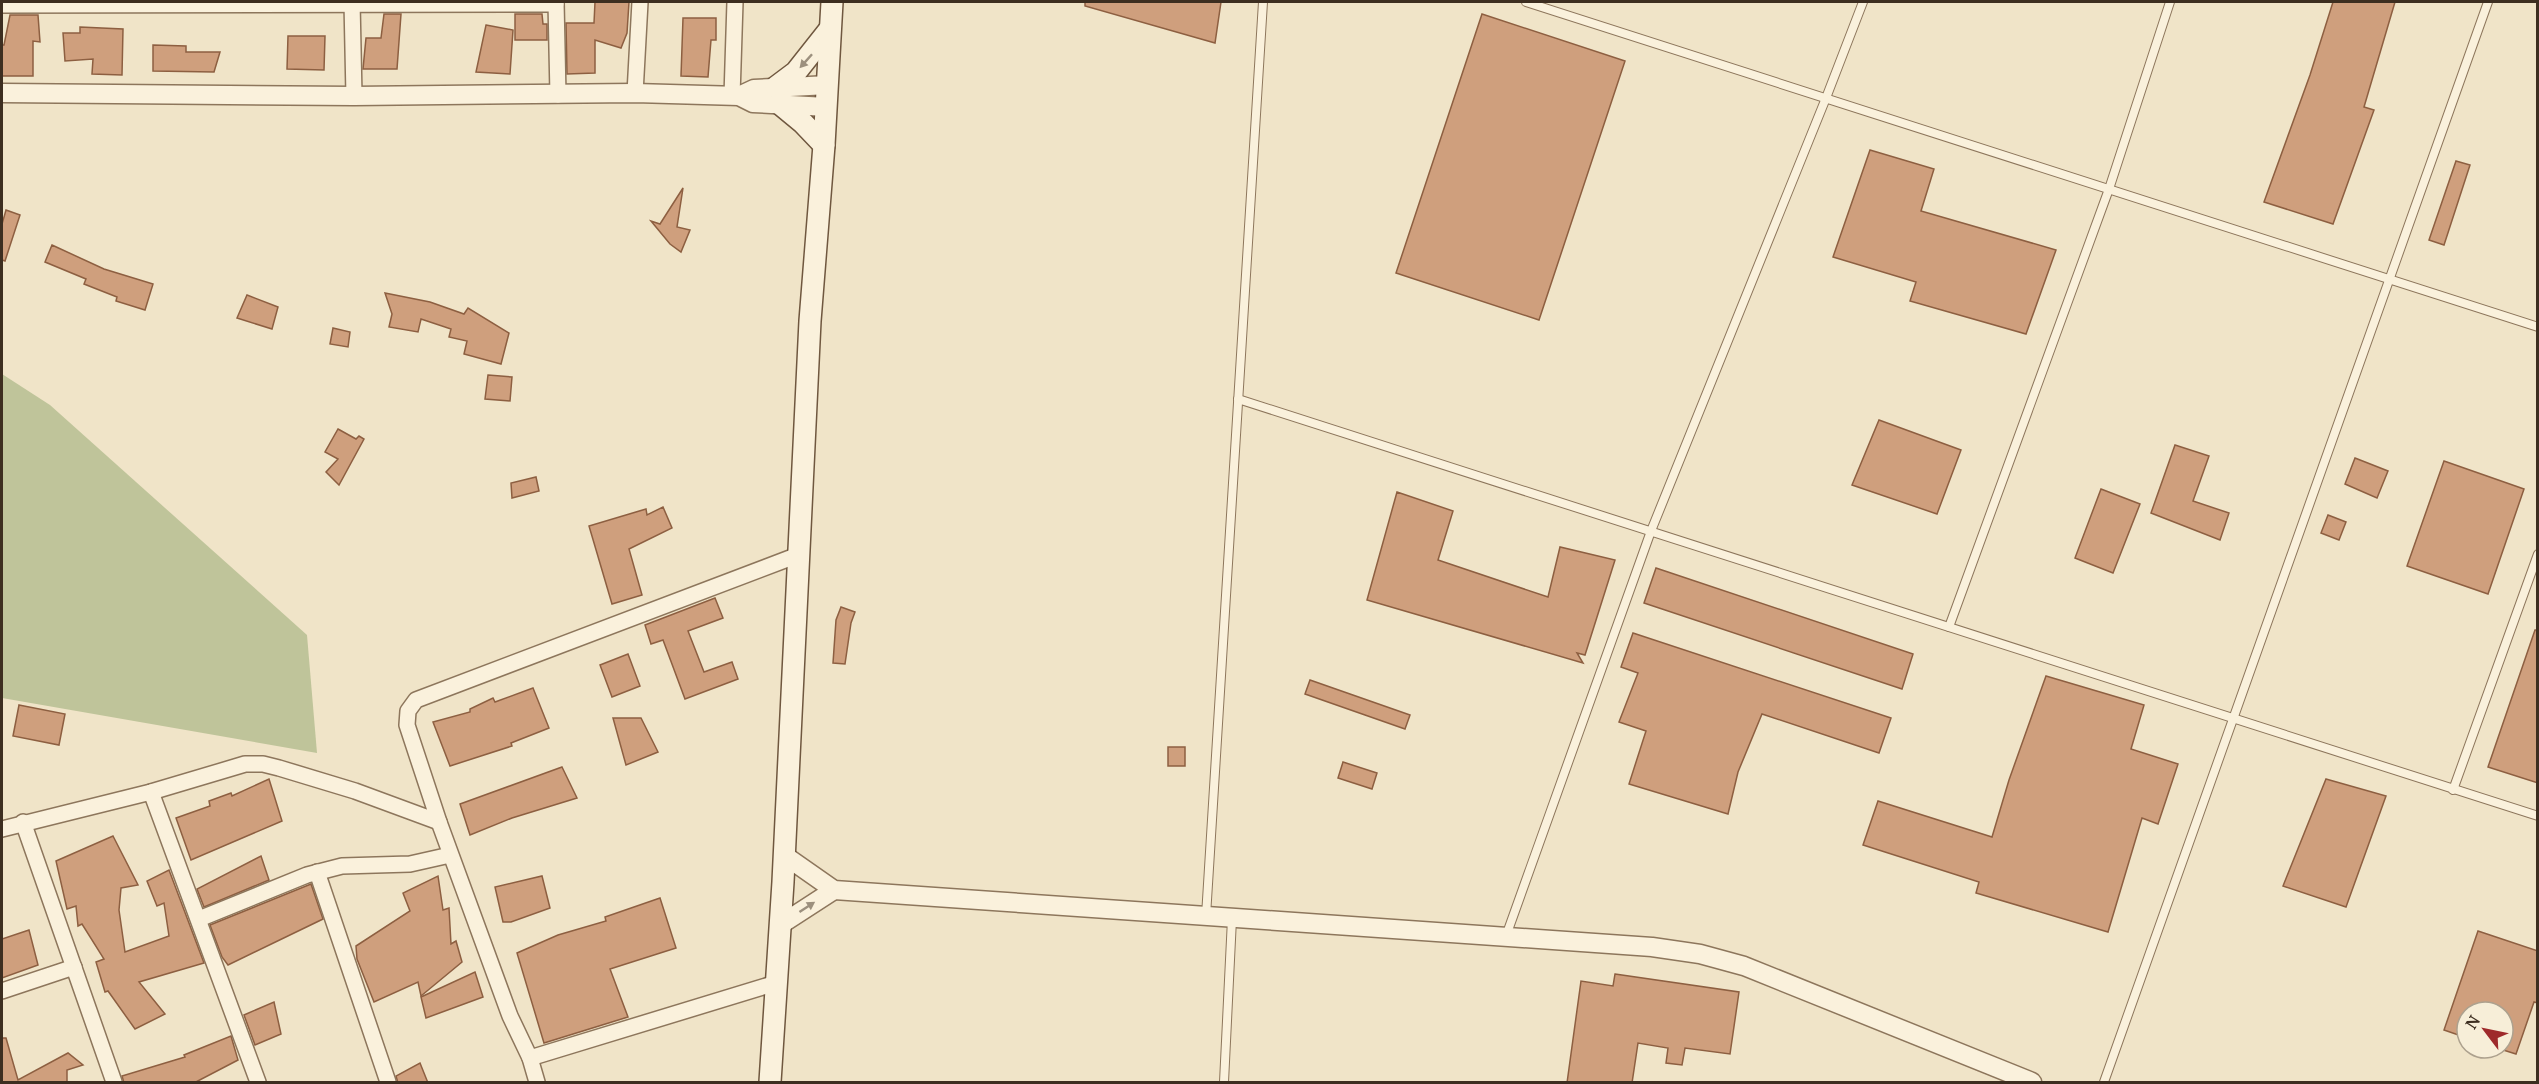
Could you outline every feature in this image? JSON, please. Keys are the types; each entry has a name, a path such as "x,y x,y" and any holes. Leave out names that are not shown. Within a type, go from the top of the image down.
{"main road":[{"path":"770,1083 784,855 810,321 827,107 832,2"},
{"path":"824,145 778,96 830,29"}],"street":[{"path":"635,93 640,2"},
{"path":"735,2 735,96"},
{"path":"352,3 354,96"},
{"path":"2,5 556,3 558,95"},
{"path":"2,93 354,96 635,93 735,96 753,103 828,85"},
{"path":"778,96 827,107"},
{"path":"537,1083 530,1058 510,1016 450,855 407,725 408,711 416,700 798,555"},
{"path":"2,829 151,792 245,764 263,764 355,791 439,822"},
{"path":"151,792 258,1083"},
{"path":"23,822 114,1083"},
{"path":"199,919 317,872 342,866 410,864 450,855"},
{"path":"784,855 834,890 1652,947 1700,954 1744,966 2032,1083"},
{"path":"317,872 388,1083"},
{"path":"780,925 834,890"},
{"path":"2,992 74,967"},
{"path":"530,1058 776,983"}],"lane":[{"path":"1206,915 1263,2"},
{"path":"1526,2 1538,3 2538,327"},
{"path":"1506,937 1651,531 1863,2"},
{"path":"1949,627 2109,189 2170,2"},
{"path":"2104,1083 2488,2"},
{"path":"1238,399 2538,816"},
{"path":"2453,790 2538,554"},
{"path":"1224,1083 1232,917"}],"green space":[{"path":"2,374 50,405 307,635 317,753 2,698"}],"building":[{"path":"595,2 629,2 627,33 621,48 595,40 595,73 567,74 566,23 594,23"},
{"path":"1085,2 1221,2 1215,43 1085,6"},
{"path":"2333,2 2395,2 2364,107 2374,110 2333,224 2264,202 2310,75"},
{"path":"384,14 401,14 397,69 363,69 366,38 381,38"},
{"path":"515,14 542,14 543,24 547,24 547,40 515,40"},
{"path":"1482,14 1625,61 1539,320 1396,273"},
{"path":"10,15 38,15 40,42 33,41 33,76 2,76 2,45 4,45"},
{"path":"683,18 716,18 716,40 711,40 708,77 681,76"},
{"path":"486,25 513,30 510,74 476,72"},
{"path":"80,27 123,29 122,75 92,74 93,59 65,61 63,33 80,33"},
{"path":"288,36 325,36 324,70 287,69"},
{"path":"153,45 186,46 186,52 220,52 214,72 153,71"},
{"path":"1870,150 1934,169 1921,211 2056,250 2026,334 1910,301 1916,282 1833,257"},
{"path":"2456,161 2470,165 2444,245 2429,240"},
{"path":"683,188 677,227 690,230 681,252 670,244 651,221 660,224"},
{"path":"6,210 20,215 5,261 2,260 2,224"},
{"path":"52,245 104,269 153,284 145,310 116,301 117,297 84,284 86,279 45,262"},
{"path":"385,293 430,302 464,314 468,308 509,333 501,364 464,354 467,341 449,337 451,329 421,319 418,332 389,327 392,314"},
{"path":"247,295 278,307 272,329 237,318"},
{"path":"333,328 350,332 348,347 330,344"},
{"path":"488,375 512,377 510,401 485,399"},
{"path":"1879,420 1961,450 1937,514 1852,485"},
{"path":"338,429 356,439 359,436 364,439 339,485 326,472 338,459 325,452"},
{"path":"2175,445 2209,456 2193,501 2229,513 2220,540 2151,513"},
{"path":"2355,458 2388,471 2377,498 2345,484"},
{"path":"2444,461 2524,489 2488,594 2407,566"},
{"path":"536,477 539,491 512,498 511,483"},
{"path":"2101,489 2140,504 2113,573 2075,558"},
{"path":"1397,492 1453,511 1438,560 1548,597 1560,547 1615,560 1585,655 1577,653 1583,663 1367,600"},
{"path":"663,507 672,528 629,549 642,595 612,604 589,526 646,509 647,515"},
{"path":"2328,515 2346,522 2339,540 2321,533"},
{"path":"1656,568 1913,654 1902,689 1644,603"},
{"path":"715,598 723,618 688,631 704,672 732,662 738,679 685,699 663,640 651,644 645,625"},
{"path":"841,607 855,612 851,623 845,664 833,663 836,620"},
{"path":"2535,630 2538,630 2538,783 2488,767"},
{"path":"1633,633 1891,718 1879,753 1762,714 1738,772 1728,814 1629,784 1646,731 1619,722 1638,673 1621,667"},
{"path":"628,654 640,686 612,697 600,665"},
{"path":"2046,676 2144,705 2131,749 2178,764 2158,824 2142,818 2108,932 1976,893 1979,882 1863,845 1878,801 1992,837 2009,780"},
{"path":"1310,680 1410,715 1405,729 1305,694"},
{"path":"533,688 549,728 511,743 512,746 450,766 433,722 470,712 470,709 493,698 495,702"},
{"path":"19,705 65,714 59,745 13,736"},
{"path":"613,718 641,718 658,752 626,765"},
{"path":"1168,747 1185,747 1185,766 1168,766"},
{"path":"1343,762 1377,773 1372,789 1338,778"},
{"path":"562,767 577,798 512,818 470,835 460,804"},
{"path":"269,779 282,821 191,860 176,818 210,806 209,801 231,793 232,796"},
{"path":"2326,779 2386,796 2346,907 2283,886"},
{"path":"113,836 138,885 121,888 119,910 125,952 169,936 164,903 157,906 147,881 169,870 204,963 139,982 165,1014 135,1029 108,991 105,992 96,962 104,959 82,924 78,926 76,906 67,909 56,861"},
{"path":"261,856 269,880 204,907 197,889"},
{"path":"438,876 443,910 449,908 451,944 456,941 462,962 421,996 418,982 374,1002 357,959 356,946 410,911 403,893"},
{"path":"542,876 550,908 511,922 503,922 495,887"},
{"path":"311,884 323,919 228,965 222,957 210,925"},
{"path":"660,898 676,948 610,969 628,1017 544,1043 517,953 558,935 606,921 605,917"},
{"path":"29,930 38,965 2,978 2,939"},
{"path":"2478,931 2538,951 2538,1003 2534,1002 2516,1054 2515,1000 2455,1000 2455,1034 2444,1030"},
{"path":"475,972 483,997 426,1018 421,997"},
{"path":"1615,974 1739,992 1730,1054 1685,1048 1682,1065 1666,1063 1668,1048 1638,1043 1632,1083 1567,1083 1581,981 1613,986"},
{"path":"274,1002 281,1034 255,1045 244,1015"},
{"path":"231,1036 238,1060 194,1083 124,1083 122,1076 185,1057 184,1055"},
{"path":"2,1038 6,1038 18,1080 68,1053 83,1065 67,1070 67,1083 2,1083"},
{"path":"420,1063 428,1083 398,1083 396,1076"}]}
